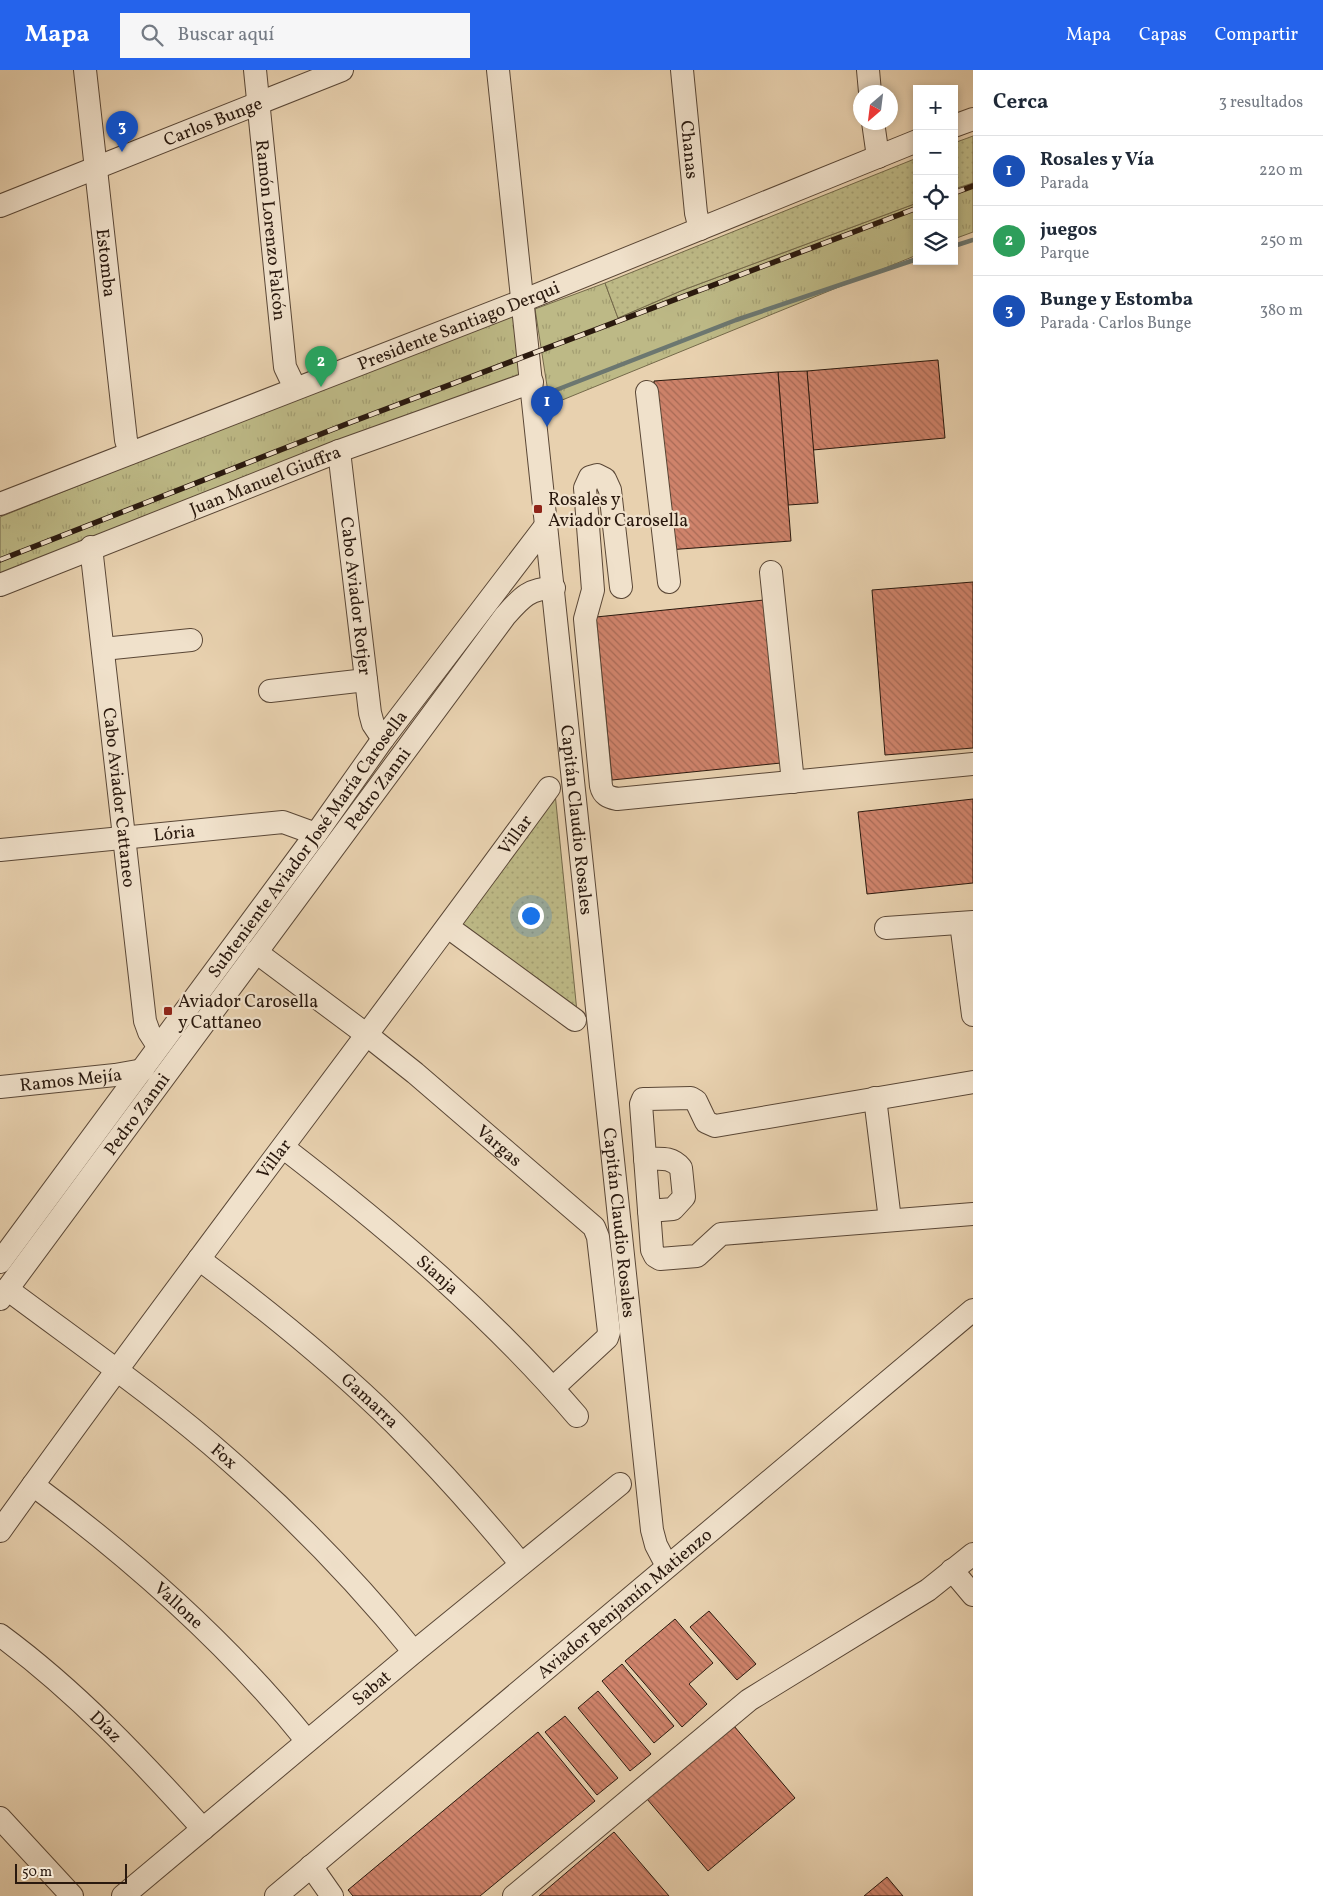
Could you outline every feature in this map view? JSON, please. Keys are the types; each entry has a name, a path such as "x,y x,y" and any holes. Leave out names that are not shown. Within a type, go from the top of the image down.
{"street":[{"name":"Estomba","path":"85,70 126,440 130,454"},
{"name":"Ramón Lorenzo Falcón","path":"255,70 285,368 295,388"},
{"name":"Carlos Bunge","path":"0,206 342,70"},
{"name":"Capitán Claudio Rosales","path":"498,70 652,1530 656,1544 667,1566"},
{"name":"Chanas","path":"682,70 696,213 700,229"},
{"path":"868,70 869,85"},
{"path":"958,125 973,119"},
{"path":"874,130 878,157"},
{"name":"Presidente Santiago Derqui","path":"0,504 522,301 913,143"},
{"name":"Juan Manuel Giuffra","path":"0,585 91,547 339,451 532,382"},
{"path":"647,392 669,582"},
{"name":"Cabo Aviador Rotjer","path":"339,451 366,680 373,724 383,739"},
{"path":"621,587 610,490 605,479 597,474 590,477 585,488 593,590 586,619 603,792 617,799 973,764"},
{"name":"Subteniente Aviador José María Carosella","path":"0,1262 316,834 383,739 547,524"},
{"name":"Cabo Aviador Cattaneo","path":"91,547 145,1021 148,1032 158,1046"},
{"path":"771,572 793,782"},
{"name":"Pedro Zanni","path":"4,1294 505,616 530,592 538,588 554,588"},
{"path":"103,649 191,640"},
{"path":"270,691 366,680"},
{"name":"Villar","path":"0,1531 116,1370 284,1148 549,788"},
{"name":"Lória","path":"0,850 283,822 316,834"},
{"path":"886,928 967,922 973,1015"},
{"path":"448,927 574,1020"},
{"name":"Vargas","path":"256,952 367,1034 594,1227 598,1237 609,1332 607,1338 553,1388"},
{"name":"Ramos Mejía","path":"0,1087 115,1075 142,1070"},
{"path":"973,1082 715,1126 706,1122 696,1100 691,1098 643,1099 641,1104 652,1250 655,1256 660,1259 697,1256 721,1234 973,1214"},
{"path":"876,1098 890,1220"},
{"name":"Sianja","path":"284,1148 426,1263 521,1353 577,1416"},
{"path":"616,1177 671,1159 681,1168 684,1197 673,1209 619,1204"},
{"name":"Gamarra","path":"199,1259 286,1327 394,1423 476,1510 521,1564"},
{"name":"Fox","path":"4,1294 116,1370 191,1428 275,1502 371,1599 414,1652"},
{"name":"Aviador Benjamín Matienzo","path":"276,1896 973,1310"},
{"name":"Sabat","path":"124,1896 414,1652 620,1484"},
{"name":"Vallone","path":"33,1485 127,1558 189,1613 256,1680 308,1741"},
{"path":"514,1896 749,1700 785,1676 928,1590 973,1554"},
{"path":"952,1570 973,1595"},
{"name":"Díaz","path":"0,1635 51,1675 100,1720 152,1772 203,1829"},
{"path":"0,1818 72,1896"},
{"path":"312,1866 332,1896"}],"green space":[{"path":"973,136 973,183 958,188 958,175 958,142"},
{"path":"913,160 913,204 683,290 618,318 605,283"},
{"path":"973,183 973,232 958,238 958,220 958,188"},
{"path":"913,204 913,257 550,405 535,309 605,283 618,318 683,290"},
{"path":"517,310 525,374 0,585 0,517"},
{"path":"555,793 577,1012 466,931 462,923"}],"building":[{"path":"938,360 945,438 813,450 807,371"},
{"path":"807,371 818,503 788,505 778,372"},
{"path":"778,372 791,541 667,550 654,381"},
{"path":"973,582 973,748 885,755 872,590"},
{"path":"764,600 781,763 612,780 596,617"},
{"path":"973,799 973,883 867,894 858,812"},
{"path":"709,1611 756,1664 737,1680 690,1627"},
{"path":"675,1619 713,1663 689,1684 707,1704 682,1727 625,1661"},
{"path":"622,1664 674,1726 654,1743 602,1681"},
{"path":"598,1691 651,1754 630,1771 578,1708"},
{"path":"565,1716 618,1778 597,1795 545,1732"},
{"path":"734,1726 795,1798 708,1871 647,1799"},
{"path":"538,1732 595,1801 480,1896 353,1896 348,1890"},
{"path":"614,1832 669,1896 539,1896"},
{"path":"887,1877 903,1896 864,1896"}],"waterway":[{"path":"958,245 973,240"},
{"path":"556,390 736,320 913,260"}],"railway":[{"path":"958,192 973,186"},
{"path":"0,560 349,423 913,210"}],"place":[{"name":"Bunge y Estomba","path":"122,152"},
{"name":"juegos","path":"321,387"},
{"name":"Rosales y Vía","path":"547,427"},
{"name":"Rosales y Aviador Carosella","path":"538,509"},
{"name":"Aviador Carosella y Cattaneo","path":"168,1011"}]}
